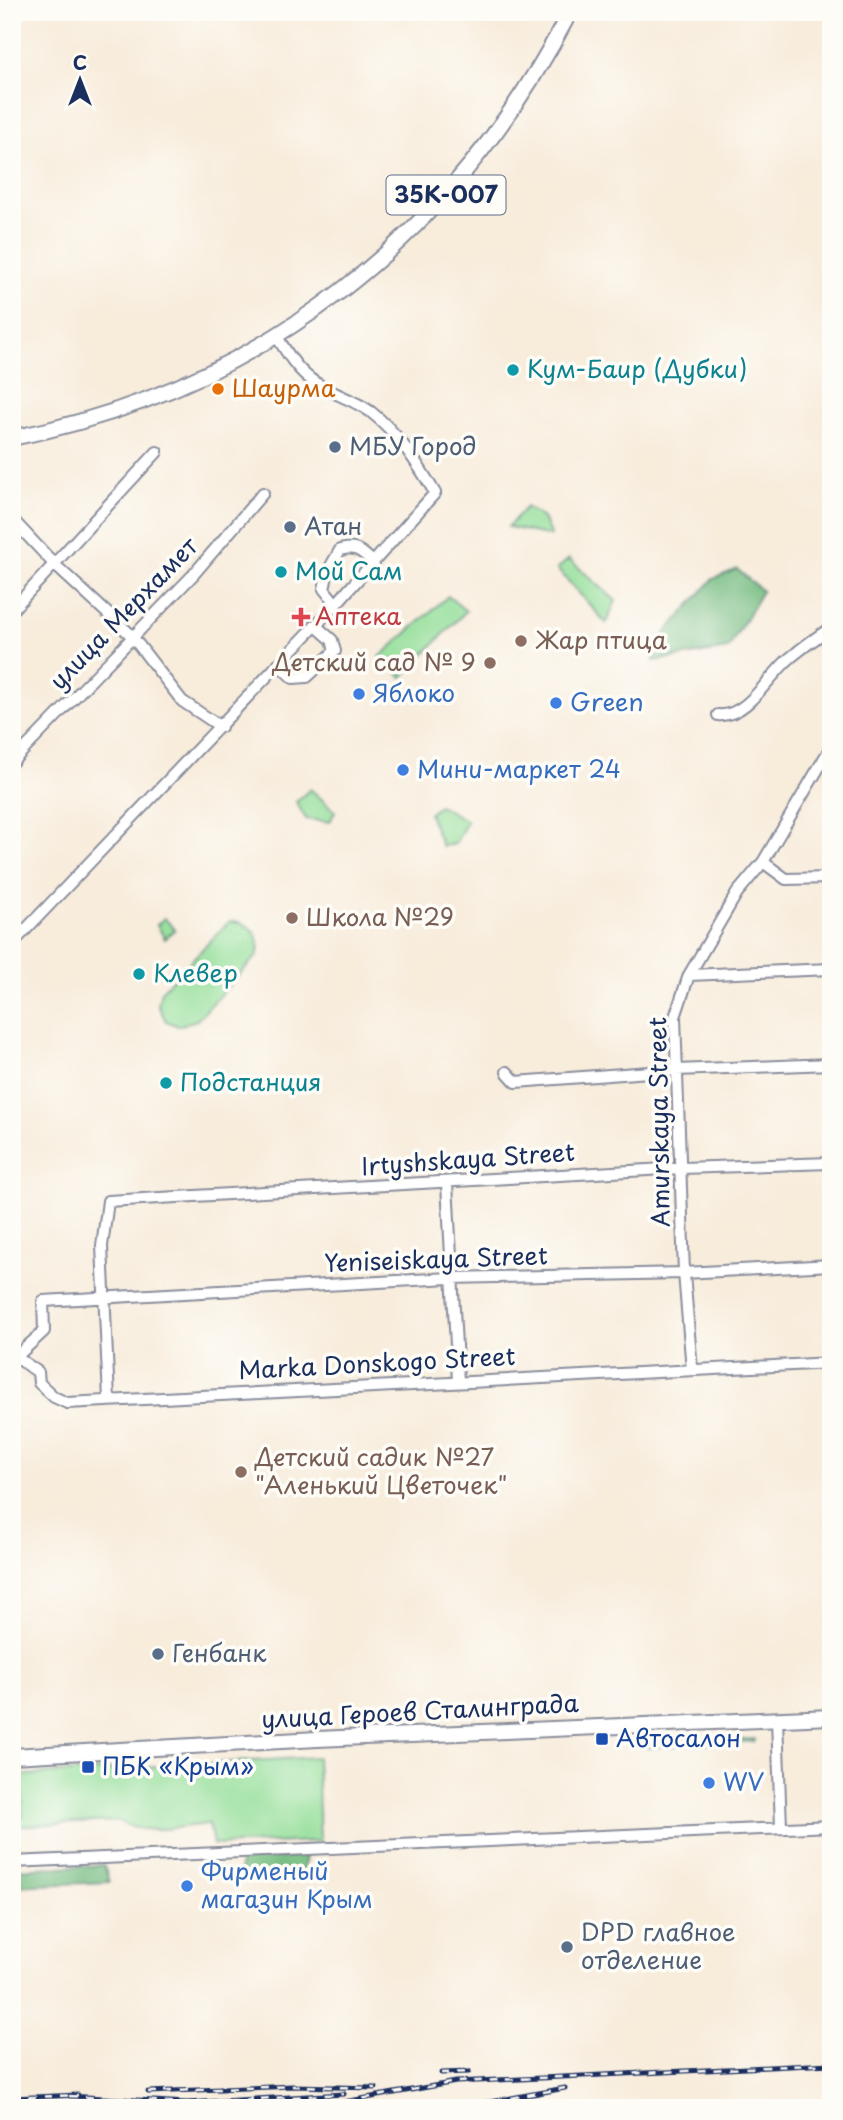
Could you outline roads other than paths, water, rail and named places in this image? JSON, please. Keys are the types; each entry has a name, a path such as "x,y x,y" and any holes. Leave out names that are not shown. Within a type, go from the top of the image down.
{"main road":[{"name":"35К-007","path":"12,438 105,415 157,396 276,335 352,284 424,219 457,183 512,113 570,12"},
{"name":"улица Героев Сталинграда","path":"12,1756 317,1739 831,1717"}],"street":[{"path":"12,944 336,604 435,493 418,465 382,423 349,397 310,379 292,360 276,335"},
{"path":"12,610 157,452"},
{"name":"улица Мерхамет","path":"12,762 131,635 193,575 263,493"},
{"path":"12,519 55,566 131,635 182,701 220,727"},
{"path":"336,604 324,589 328,572 340,550 351,547 358,549 374,563"},
{"path":"278,664 293,678 307,677 335,651 332,640 315,625"},
{"path":"718,715 738,709 788,659 831,628"},
{"name":"Amurskaya Street","path":"692,1370 684,1273 675,1017 690,975 737,893 763,862 831,747"},
{"path":"763,862 786,879 831,878"},
{"path":"690,975 831,970"},
{"path":"506,1072 516,1082 676,1070 831,1064"},
{"name":"Irtyshskaya Street","path":"103,1299 102,1246 108,1201 447,1184 682,1168 831,1163"},
{"path":"447,1184 450,1278 458,1381"},
{"name":"Yeniseiskaya Street","path":"43,1301 450,1278 684,1273 831,1265"},
{"path":"103,1299 109,1400"},
{"name":"Marka Donskogo Street","path":"43,1301 44,1331 16,1357 38,1372 39,1383 61,1400 109,1400 831,1363"},
{"path":"777,1719 781,1827"},
{"path":"12,1862 831,1826"}],"railway":[{"path":"316,2107 456,2082 831,2064"},
{"path":"441,2073 469,2072"},
{"path":"148,2092 293,2086 376,2088"},
{"path":"400,2108 490,2102 565,2088"},
{"path":"69,2096 187,2103 344,2094"},
{"path":"12,2098 78,2095"}],"place":[{"name":"Кум-Баир (Дубки)","path":"513,370"},
{"name":"Шаурма","path":"218,389"},
{"name":"МБУ Город","path":"335,447"},
{"name":"Атан","path":"290,527"},
{"name":"Мой Сам","path":"281,572"},
{"name":"Аптека","path":"301,617"},
{"name":"Жар птица","path":"521,641"},
{"name":"Детский сад № 9","path":"490,663"},
{"name":"Яблоко","path":"359,694"},
{"name":"Green","path":"556,703"},
{"name":"Мини-маркет 24","path":"403,770"},
{"name":"Школа №29","path":"292,918"},
{"name":"Клевер","path":"139,974"},
{"name":"Подстанция","path":"166,1083"},
{"name":"Детский садик №27 \"Аленький Цветочек\"","path":"241,1472"},
{"name":"Генбанк","path":"158,1654"},
{"name":"Автосалон","path":"602,1739"},
{"name":"ПБК «Крым»","path":"88,1767"},
{"name":"WV","path":"709,1783"},
{"name":"Фирменый магазин Крым","path":"187,1886"},
{"name":"DPD главное отделение","path":"567,1947"}]}
